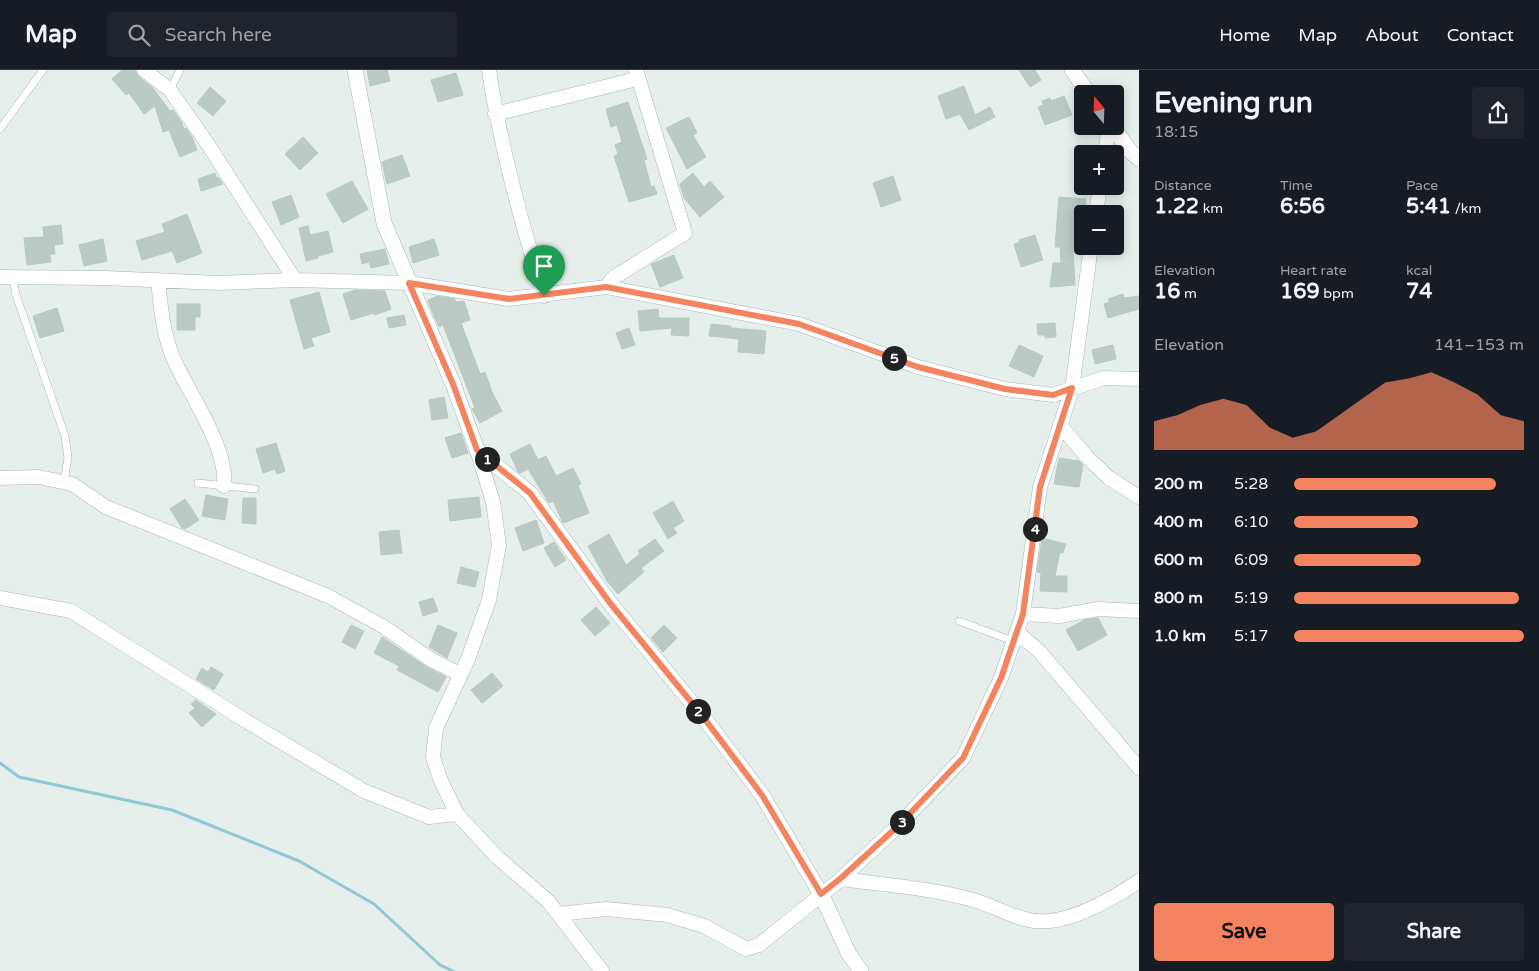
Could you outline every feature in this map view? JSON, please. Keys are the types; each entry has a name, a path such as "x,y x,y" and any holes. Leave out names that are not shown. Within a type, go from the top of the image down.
{"street":[{"path":"144,70 170,90 209,146 295,280"},
{"path":"355,70 384,223 453,384 477,450 493,502 499,545 489,600 461,675 436,728 433,757 441,782 457,814 497,857 548,901 602,971"},
{"path":"489,70 495,114 526,236 544,296"},
{"path":"1072,70 1083,85"},
{"path":"495,114 637,74 685,233 613,278 606,287"},
{"path":"1118,135 1139,159"},
{"path":"558,914 606,909 667,915 704,926 746,949 759,945 775,934 841,878 898,826 963,758 1001,678 1023,614 1040,487 1062,426 1072,388 1090,255"},
{"path":"6,277 218,283 295,280 409,283 509,299 606,287 799,324 918,367 1005,389 1053,395 1104,378 1139,379"},
{"path":"158,280 164,330 175,361 220,452 225,469 224,486"},
{"path":"1062,426 1087,457 1109,478 1139,497"},
{"path":"477,450 530,493 610,603 701,714 762,795 821,894 849,954 861,971"},
{"path":"0,478 39,478 72,484 106,507 328,596 384,627 430,659 461,675"},
{"path":"0,598 71,611 246,721 364,791 429,817 457,814"},
{"path":"1023,614 1059,616 1098,609 1139,611"},
{"path":"1015,637 1039,652 1139,768"},
{"path":"841,878 941,893 974,900 1027,921 1049,921 1076,915 1139,881"}],"lane":[{"path":"0,129 43,70"},
{"path":"170,90 180,70"},
{"path":"6,277 16,295 65,436 68,458 64,482"},
{"path":"198,484 255,489"},
{"path":"959,621 1015,637"}],"building":[{"path":"122,70 135,70 139,77 153,88 170,111 173,110 184,129 186,128 197,150 180,157 169,130 163,132 155,106 144,114 129,93 126,95 112,79"},
{"path":"367,70 387,70 390,81 370,86"},
{"path":"1019,70 1035,70 1041,80 1030,87"},
{"path":"456,73 463,95 438,102 431,80"},
{"path":"964,86 975,115 990,107 995,117 969,130 960,114 946,119 938,96"},
{"path":"210,87 226,101 213,116 197,103"},
{"path":"1064,96 1072,115 1045,125 1038,107 1043,105 1042,101 1050,98 1051,101"},
{"path":"628,102 647,159 644,160 651,187 654,186 657,194 629,202 614,156 618,154 615,145 622,142 617,125 611,127 606,109"},
{"path":"689,117 697,133 693,135 706,157 687,169 666,128"},
{"path":"303,137 318,153 300,170 285,154"},
{"path":"402,155 410,176 387,184 382,162"},
{"path":"215,173 216,178 218,177 223,184 201,191 198,179"},
{"path":"693,173 704,187 710,181 724,197 700,217 684,198 680,184"},
{"path":"893,176 901,200 881,207 873,183"},
{"path":"352,181 368,209 343,223 326,194"},
{"path":"291,195 299,217 281,225 272,202"},
{"path":"1059,197 1086,199 1086,205 1074,205 1073,249 1075,285 1050,287 1053,263 1061,263 1060,247 1055,247"},
{"path":"187,214 202,253 177,263 172,251 142,260 136,241 165,232 162,224"},
{"path":"61,225 63,244 54,245 55,254 50,254 51,262 27,265 24,238 44,237 43,227"},
{"path":"308,226 310,235 328,231 333,252 306,261 299,228"},
{"path":"1035,235 1043,260 1021,267 1014,244 1020,242 1019,240"},
{"path":"103,239 107,261 84,266 79,245"},
{"path":"434,239 439,255 413,263 409,247"},
{"path":"385,249 389,264 371,268 369,262 362,264 360,254"},
{"path":"674,255 683,278 660,287 651,264"},
{"path":"355,290 385,291 391,309 375,315 374,313 351,320 343,294"},
{"path":"319,292 330,332 311,338 314,346 304,349 290,300"},
{"path":"1123,294 1124,298 1139,296 1139,309 1108,318 1104,304 1110,302 1108,299"},
{"path":"438,296 455,299 456,302 464,301 470,320 461,323 480,374 485,372 492,392 502,411 480,423 472,409 475,408 443,325 439,327 429,304 428,300"},
{"path":"177,304 200,304 200,317 195,317 195,330 177,330"},
{"path":"57,308 64,331 40,338 33,316"},
{"path":"658,309 659,318 689,318 689,336 671,335 672,328 640,331 638,311"},
{"path":"404,315 406,325 389,328 387,318"},
{"path":"1055,323 1056,337 1045,338 1045,335 1038,335 1037,324"},
{"path":"711,324 766,331 764,354 738,352 739,339 709,336"},
{"path":"629,328 635,345 622,349 616,333"},
{"path":"1019,345 1043,356 1034,377 1009,366"},
{"path":"1113,345 1116,359 1095,364 1092,350"},
{"path":"444,397 448,418 432,420 429,400"},
{"path":"461,433 468,453 452,458 445,438"},
{"path":"276,443 285,471 277,474 275,469 263,473 256,449"},
{"path":"530,444 538,460 546,456 556,476 573,468 581,484 578,485 589,513 563,523 553,501 549,503 528,469 520,473 518,472 510,454"},
{"path":"1059,458 1079,461 1083,465 1079,487 1054,484"},
{"path":"206,495 228,499 225,520 202,516"},
{"path":"479,497 481,517 450,521 448,500"},
{"path":"243,498 256,498 256,524 242,523"},
{"path":"185,499 199,520 185,529 182,528 170,509"},
{"path":"673,501 684,521 673,528 677,533 668,539 653,513"},
{"path":"536,520 544,543 523,551 515,528"},
{"path":"399,530 402,553 381,555 379,532"},
{"path":"609,534 626,565 640,554 638,551 655,539 664,551 641,568 644,572 618,594 607,581 588,546"},
{"path":"1042,538 1066,544 1063,553 1060,552 1055,576 1067,576 1067,592 1040,591 1041,573 1037,572"},
{"path":"554,542 566,560 555,567 544,548"},
{"path":"461,567 479,572 475,587 457,583"},
{"path":"433,598 438,611 423,616 419,602"},
{"path":"596,607 610,623 595,636 581,620"},
{"path":"1098,618 1107,635 1078,651 1066,630 1084,620"},
{"path":"351,625 364,631 355,649 342,642"},
{"path":"438,625 457,633 447,658 429,647"},
{"path":"664,625 677,638 663,652 651,638"},
{"path":"382,637 425,666 446,677 438,692 397,670 399,666 374,653"},
{"path":"211,667 223,674 214,690 196,679 202,668 208,672"},
{"path":"492,673 503,686 482,703 471,690"},
{"path":"196,700 216,714 202,727 189,713 195,708 191,704"}],"waterway":[{"path":"0,763 19,777 172,810 299,861 374,904 440,965 453,971"}],"route":[{"path":"409,283 509,299 544,296 606,287 799,324 918,367 1005,389 1053,395 1072,388 1062,426 1040,487 1023,614 1001,678 963,758 898,826 821,894 762,795 701,714 610,603 530,493 477,450 453,384 409,283"}]}
